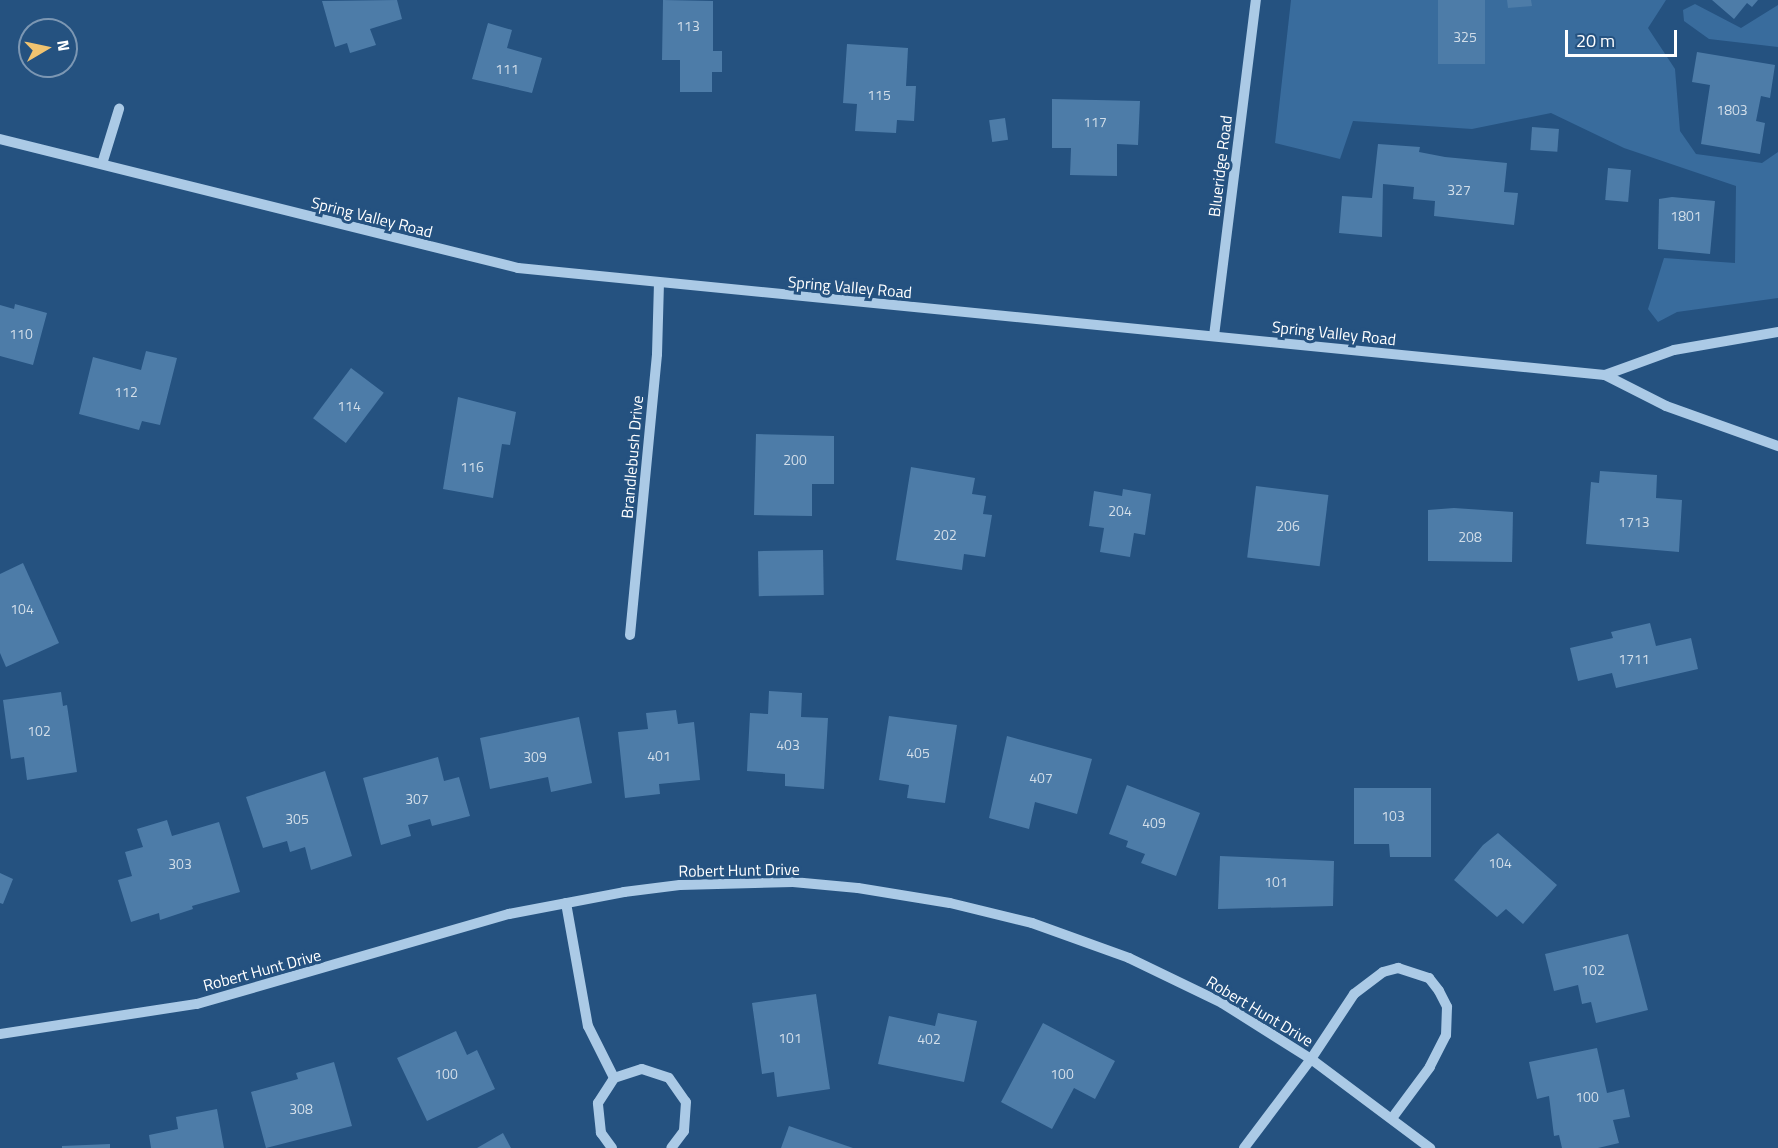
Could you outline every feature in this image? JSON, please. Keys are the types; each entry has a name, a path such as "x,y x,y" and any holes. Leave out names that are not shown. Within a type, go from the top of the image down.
{"street":[{"name":"Blueridge Road","path":"1214,336 1256,0"},
{"path":"102,164 119,109"},
{"name":"Spring Valley Road","path":"0,139 518,268 1605,375 1666,406 1778,446"},
{"name":"Brandlebush Drive","path":"630,635 657,354 659,283"},
{"name":"Spring Valley Road","path":"1605,375 1674,350 1778,332"},
{"name":"Robert Hunt Drive","path":"0,1034 197,1004 509,914 566,903 680,885 792,882 858,888 950,903 1032,923 1129,958 1222,1003 1311,1059 1393,1117 1430,1148"},
{"path":"566,903 588,1026 614,1078"},
{"path":"1244,1148 1311,1059 1354,993 1383,972 1398,968 1430,978 1447,1006 1446,1035 1430,1067 1393,1117"},
{"path":"612,1148 601,1133 597,1119 604,1089 614,1078 627,1071 656,1071 679,1089 687,1116 684,1131 671,1148"}],"shaded area":[{"path":"1291,0 1666,0 1648,28 1675,69 1680,131 1696,154 1762,163 1778,152 1778,298 1677,312 1658,322 1648,309 1664,258 1735,263 1736,186 1624,148 1551,113 1472,129 1353,121 1340,159 1275,143"},
{"path":"1695,4 1741,28 1778,5 1778,47 1709,39 1684,21 1683,10"}],"building":[{"path":"397,0 402,19 370,29 376,45 350,53 347,43 335,47 322,1"},
{"path":"663,0 713,1 713,51 722,51 722,72 712,72 712,92 680,92 680,60 662,60"},
{"path":"1438,0 1485,0 1485,64 1438,64"},
{"path":"1507,0 1531,0 1532,6 1508,8"},
{"path":"1712,0 1758,0 1752,7 1747,3 1734,19"},
{"path":"488,23 512,30 507,48 542,58 532,93 472,79"},
{"path":"847,44 908,48 906,86 916,86 914,121 897,120 896,133 855,131 857,104 843,103"},
{"path":"1697,52 1775,65 1770,98 1761,96 1756,121 1765,123 1760,154 1701,144 1710,85 1692,82"},
{"path":"1052,99 1140,101 1138,145 1117,144 1117,176 1070,175 1071,148 1052,148"},
{"path":"1005,118 1008,140 992,142 989,120"},
{"path":"1532,127 1559,129 1557,152 1530,150"},
{"path":"1378,144 1420,147 1419,152 1445,157 1507,163 1504,192 1518,193 1514,225 1434,216 1435,201 1413,199 1414,187 1383,184 1382,237 1339,233 1342,196 1372,198"},
{"path":"1608,168 1631,170 1628,202 1605,200"},
{"path":"1672,197 1715,201 1710,254 1658,249 1659,199"},
{"path":"15,304 47,313 33,365 0,356 0,305 14,309"},
{"path":"146,351 177,358 160,425 142,421 139,430 79,414 93,357 141,370"},
{"path":"351,368 384,393 346,443 313,418"},
{"path":"458,397 516,412 510,445 502,444 493,498 443,489"},
{"path":"756,434 834,436 834,484 812,484 812,516 754,515"},
{"path":"911,467 975,478 972,494 986,496 983,514 992,515 985,557 964,554 962,570 896,560"},
{"path":"1600,471 1657,475 1656,498 1682,500 1679,552 1586,544 1591,482 1599,483"},
{"path":"1256,486 1328,495 1320,566 1247,557"},
{"path":"1123,489 1151,494 1145,535 1134,533 1130,557 1100,552 1104,528 1089,526 1094,491 1122,496"},
{"path":"1454,508 1513,512 1512,562 1428,561 1428,510"},
{"path":"823,550 824,595 759,596 758,551"},
{"path":"23,563 59,643 6,667 0,653 0,574"},
{"path":"1650,623 1656,646 1691,638 1698,669 1616,688 1612,673 1578,681 1570,648 1613,638 1611,632"},
{"path":"769,691 802,693 801,717 828,718 824,789 785,786 785,774 747,771 750,713 768,714"},
{"path":"61,692 63,706 67,705 77,772 27,780 24,757 11,759 3,700"},
{"path":"676,710 678,724 694,722 700,780 659,784 660,794 625,798 618,732 648,729 646,713"},
{"path":"889,716 957,725 945,803 907,798 909,785 879,780"},
{"path":"579,717 592,783 551,792 548,777 490,789 480,738"},
{"path":"1007,736 1092,759 1077,814 1035,802 1029,829 989,818"},
{"path":"438,757 444,781 459,777 470,816 432,826 430,819 408,825 411,836 381,845 363,778"},
{"path":"325,771 352,856 311,870 305,847 290,852 287,841 263,848 246,797"},
{"path":"1127,785 1200,813 1176,876 1141,863 1145,854 1126,847 1128,841 1109,834"},
{"path":"1354,788 1431,788 1431,857 1390,857 1389,844 1354,844"},
{"path":"167,820 172,836 219,822 240,892 192,906 193,909 160,920 159,913 131,922 118,880 132,876 125,852 143,847 137,829"},
{"path":"1498,833 1557,885 1523,924 1506,909 1497,917 1454,880 1483,845"},
{"path":"1220,856 1334,861 1333,906 1218,909"},
{"path":"0,873 13,879 3,904 0,903"},
{"path":"1628,934 1648,1010 1596,1023 1591,1002 1582,1004 1578,985 1554,991 1545,954"},
{"path":"816,994 830,1089 777,1097 774,1072 762,1074 752,1003"},
{"path":"938,1013 977,1021 964,1082 878,1064 889,1016 935,1026"},
{"path":"1043,1023 1115,1061 1095,1099 1074,1088 1052,1129 1001,1102"},
{"path":"456,1031 467,1055 477,1050 495,1089 427,1121 397,1058"},
{"path":"1597,1048 1607,1093 1624,1089 1630,1117 1613,1120 1619,1143 1598,1148 1562,1148 1559,1135 1554,1136 1549,1096 1537,1099 1529,1062"},
{"path":"334,1062 352,1126 266,1148 251,1092 298,1079 296,1073"},
{"path":"217,1109 224,1148 151,1148 149,1135 178,1129 176,1117"},
{"path":"789,1126 853,1148 781,1148"},
{"path":"503,1133 511,1148 477,1148"},
{"path":"110,1144 110,1148 62,1148 62,1146"}]}
